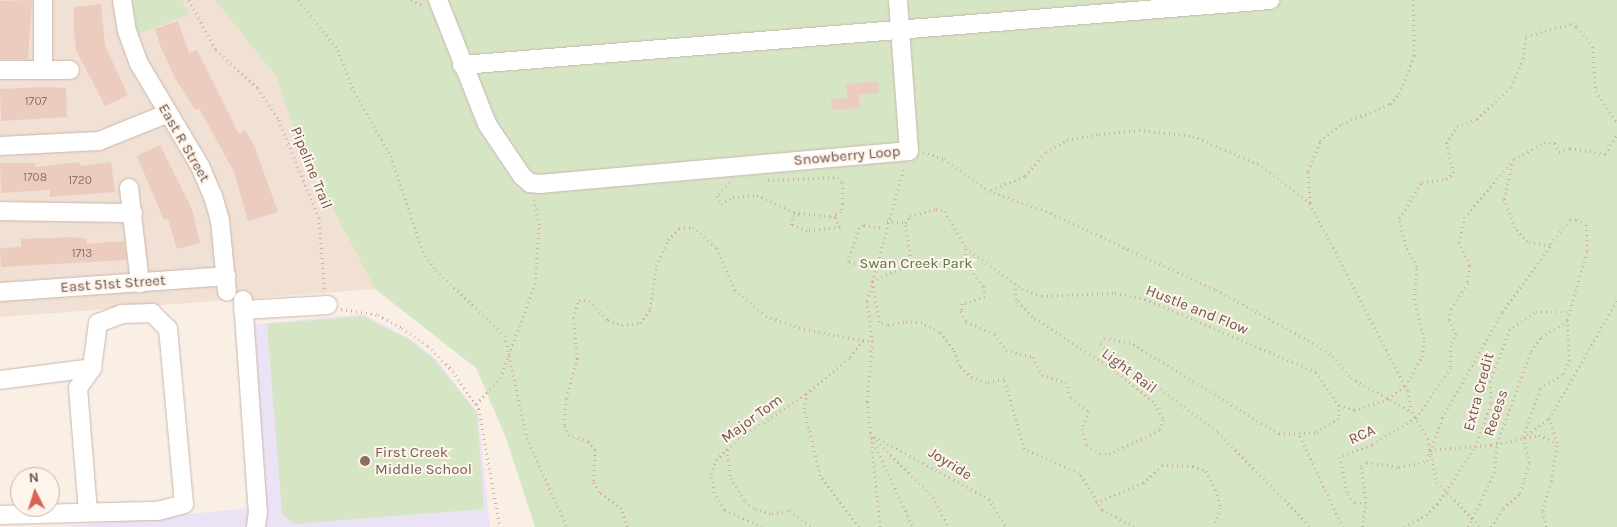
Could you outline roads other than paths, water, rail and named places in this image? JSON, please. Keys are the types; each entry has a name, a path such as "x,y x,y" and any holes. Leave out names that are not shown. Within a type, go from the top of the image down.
{"street":[{"path":"43,0 44,70"},
{"name":"East R Street","path":"122,0 126,31 138,62 166,114 200,166 213,196 220,221 235,295 258,512 256,527"},
{"path":"438,0 462,65 1270,0"},
{"name":"Snowberry Loop","path":"462,65 491,130 530,183 909,152 898,0"},
{"path":"0,70 70,70"},
{"path":"0,146 99,141 166,114"},
{"path":"129,188 140,283"},
{"path":"0,211 133,213"},
{"name":"East 51st Street","path":"0,292 140,283 328,305"},
{"path":"0,515 88,511 158,511 184,504 168,328 152,312 108,317 98,323 92,368 78,388 88,511"},
{"path":"0,380 92,368"}],"place":[{"name":"First Creek Middle School","path":"365,461"}],"park label":[{"name":"Swan Creek Park","path":"916,264"}]}
